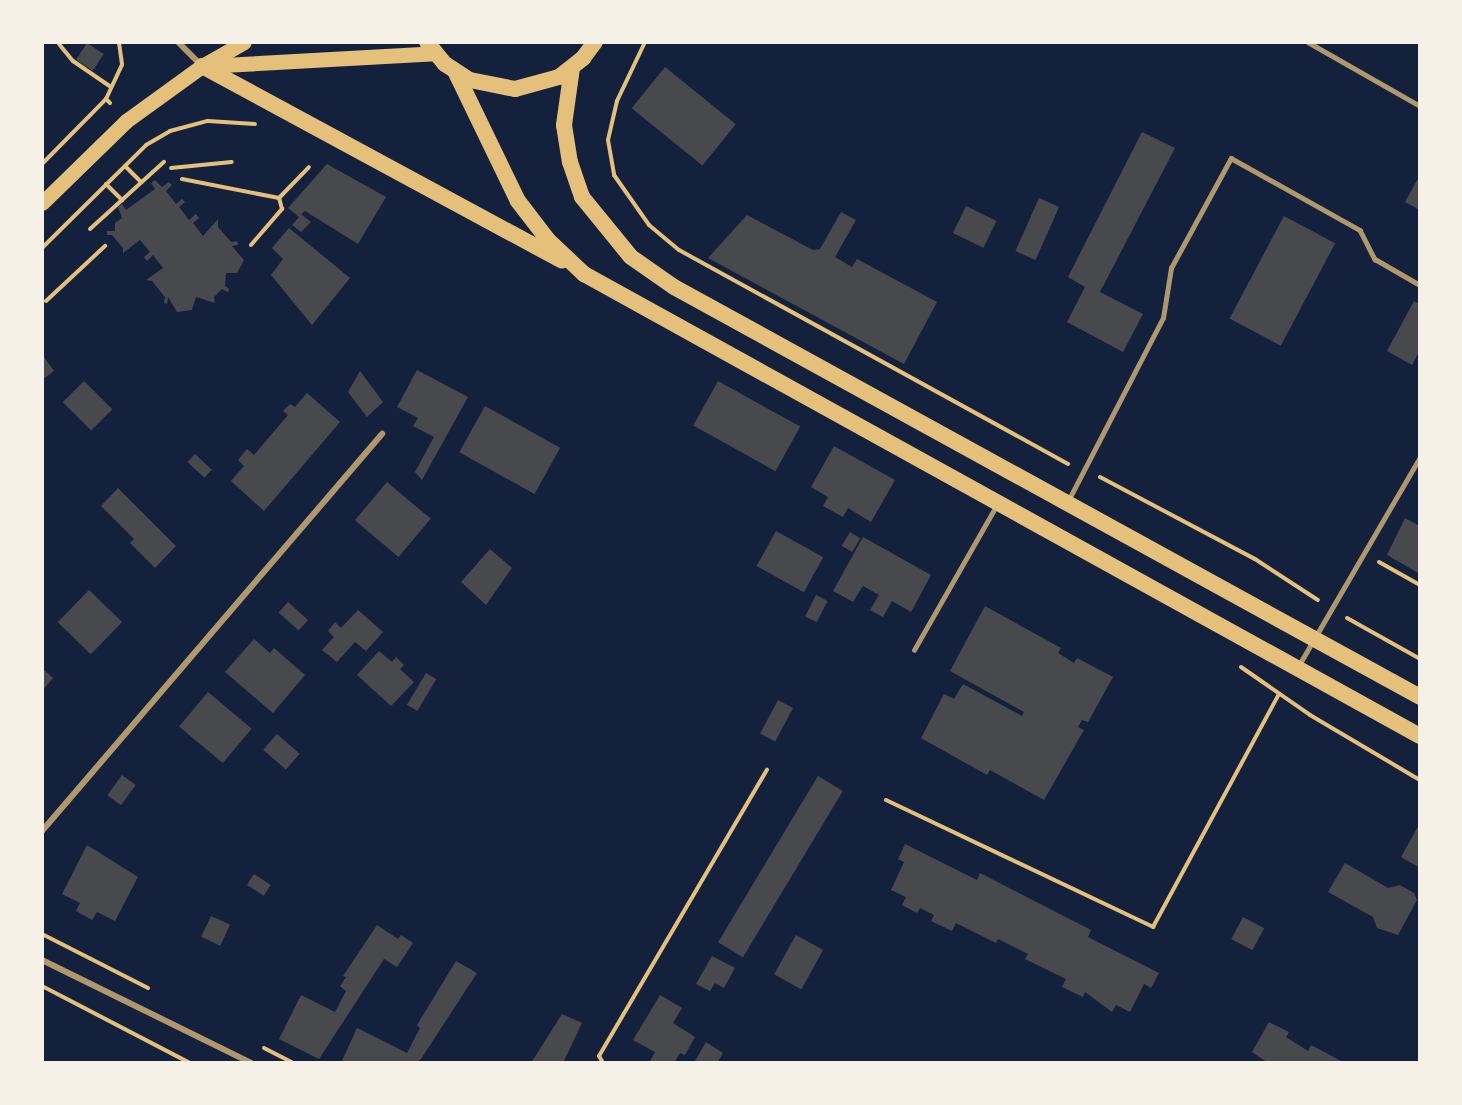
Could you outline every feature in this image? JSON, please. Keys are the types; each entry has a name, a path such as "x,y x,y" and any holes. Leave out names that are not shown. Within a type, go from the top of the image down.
{"highway":[{"path":"456,73 484,86 515,89 545,83 572,68 595,42"},
{"path":"431,48 456,73 518,201 548,240 584,274"},
{"path":"202,66 584,274 1420,736"},
{"path":"572,68 564,125 570,162 582,197 631,257 674,287 1420,698"}],"main road":[{"path":"42,203 126,121 202,66 244,42"},
{"path":"202,66 431,48"}],"street":[{"path":"178,42 202,66"},
{"path":"42,831 382,434"},
{"path":"42,960 251,1063"}],"lane":[{"path":"1308,42 1420,106"},
{"path":"1066,503 1163,318 1171,268 1231,158 1360,230 1375,259 1420,285"},
{"path":"1297,669 1420,457"},
{"path":"914,650 997,503"}],"path":[{"path":"42,164 106,99 122,64 119,42"},
{"path":"645,42 617,101 608,140 614,175 650,225 689,255 1043,453 1123,486 1255,559 1333,610 1420,658"},
{"path":"59,44 73,61 111,87"},
{"path":"106,99 126,121"},
{"path":"42,248 146,145 170,131 208,121 260,124"},
{"path":"90,229 164,162"},
{"path":"171,168 232,162"},
{"path":"124,166 141,182"},
{"path":"279,198 309,167"},
{"path":"182,179 279,198"},
{"path":"106,184 122,200"},
{"path":"251,245 282,210 279,198"},
{"path":"46,301 105,246"},
{"path":"1365,555 1420,585"},
{"path":"886,800 1153,927 1279,694"},
{"path":"602,1061 599,1056 767,770"},
{"path":"42,986 190,1063"}],"building":[{"path":"87,43 104,54 93,71 76,60"},
{"path":"665,67 736,124 702,165 632,108"},
{"path":"1142,132 1175,148 1100,292 1143,314 1123,352 1067,322 1085,287 1068,277"},
{"path":"327,164 386,197 358,244 305,211 301,214 311,222 301,232 292,225 299,217 288,208"},
{"path":"1420,175 1420,210 1405,202"},
{"path":"155,180 162,187 169,182 172,185 166,191 176,204 182,199 185,202 179,207 189,220 196,214 199,218 193,223 203,236 218,219 218,227 231,242 237,241 238,245 232,246 244,260 237,273 226,273 225,286 229,289 228,292 222,289 214,297 215,303 196,297 192,310 177,312 168,297 167,304 164,303 165,297 152,281 146,280 163,268 153,255 147,261 144,257 150,252 140,240 123,253 123,248 112,235 107,235 107,231 115,231 115,223 122,218 118,207 122,204 126,210 155,189 151,183"},
{"path":"1039,198 1059,207 1036,260 1015,251"},
{"path":"966,206 997,221 983,248 953,233"},
{"path":"841,212 856,220 835,257 852,267 857,259 937,302 904,364 708,258 747,215 813,250 820,249"},
{"path":"1284,216 1335,243 1281,346 1230,318"},
{"path":"289,228 350,278 312,325 271,275 283,259 272,248"},
{"path":"1414,301 1420,304 1420,350 1412,365 1387,351"},
{"path":"42,354 54,371 42,380"},
{"path":"417,370 468,397 422,480 415,472 434,437 413,426 418,418 397,407"},
{"path":"360,371 383,402 367,417 348,392"},
{"path":"84,381 112,409 91,430 63,402"},
{"path":"718,381 800,427 775,471 693,426"},
{"path":"307,393 340,422 264,511 231,481 244,466 238,460 247,449 254,455 288,415 283,411 290,404 295,407"},
{"path":"485,406 560,448 535,494 459,452"},
{"path":"834,446 895,480 871,522 848,508 843,517 823,506 828,497 811,487"},
{"path":"195,454 212,470 204,478 187,462"},
{"path":"387,482 431,519 399,557 355,520"},
{"path":"118,488 176,546 155,568 130,543 134,539 101,506"},
{"path":"1405,518 1420,526 1420,574 1387,555"},
{"path":"776,531 823,557 804,592 757,566"},
{"path":"850,532 860,538 852,552 842,546"},
{"path":"863,537 931,575 911,612 892,601 883,617 870,610 879,595 863,586 853,602 833,591"},
{"path":"490,549 512,568 486,605 461,582"},
{"path":"89,590 122,622 91,654 58,622"},
{"path":"816,595 828,601 817,622 805,616"},
{"path":"288,602 308,620 299,630 279,612"},
{"path":"985,606 1061,648 1058,653 1074,663 1077,658 1113,677 1088,722 1082,720 1078,727 1084,730 1044,800 990,770 987,775 921,738 944,694 954,699 963,684 1022,716 1024,712 950,671"},
{"path":"358,610 383,632 366,651 355,642 337,662 322,650 334,637 328,631 335,622 341,628"},
{"path":"254,639 270,653 274,648 305,675 273,713 225,672"},
{"path":"379,651 392,662 396,657 404,665 400,669 414,682 391,706 357,675"},
{"path":"42,668 53,678 42,691"},
{"path":"426,673 436,679 417,711 407,705"},
{"path":"208,692 252,729 223,763 179,726"},
{"path":"778,700 793,708 775,742 760,734"},
{"path":"277,734 300,754 286,770 263,750"},
{"path":"122,775 136,785 121,805 107,795"},
{"path":"818,776 843,791 743,957 718,942"},
{"path":"1420,823 1420,868 1401,857"},
{"path":"905,844 977,880 980,873 1091,930 1088,937 1159,973 1151,988 1144,984 1130,1012 1116,1005 1112,1012 1085,992 1083,997 1062,987 1066,979 1025,959 1028,954 998,939 996,943 956,923 952,931 931,921 934,915 920,908 917,913 902,905 906,897 891,890 904,862 898,859"},
{"path":"87,845 138,877 115,921 97,912 92,920 76,911 80,903 62,894"},
{"path":"1345,863 1388,888 1400,885 1414,893 1417,900 1398,935 1377,928 1373,917 1328,892"},
{"path":"254,874 271,885 264,896 247,885"},
{"path":"211,916 230,925 220,946 201,937"},
{"path":"1243,917 1264,928 1252,950 1231,939"},
{"path":"377,925 398,939 401,935 413,943 397,967 384,959 319,1059 279,1039 301,995 335,1012 346,991 340,986 346,977 343,976"},
{"path":"796,935 823,950 801,989 774,974"},
{"path":"712,956 735,968 724,988 715,983 710,991 696,984"},
{"path":"456,961 477,973 421,1059 416,1063 341,1063 357,1028 407,1053 420,1028 417,1025"},
{"path":"660,995 682,1008 673,1023 695,1037 685,1055 680,1053 674,1063 649,1063 655,1052 633,1040"},
{"path":"562,1014 582,1023 563,1063 531,1063"},
{"path":"1269,1022 1289,1032 1286,1037 1308,1051 1311,1045 1345,1063 1268,1063 1252,1052"},
{"path":"706,1042 723,1053 717,1063 695,1061"}]}
